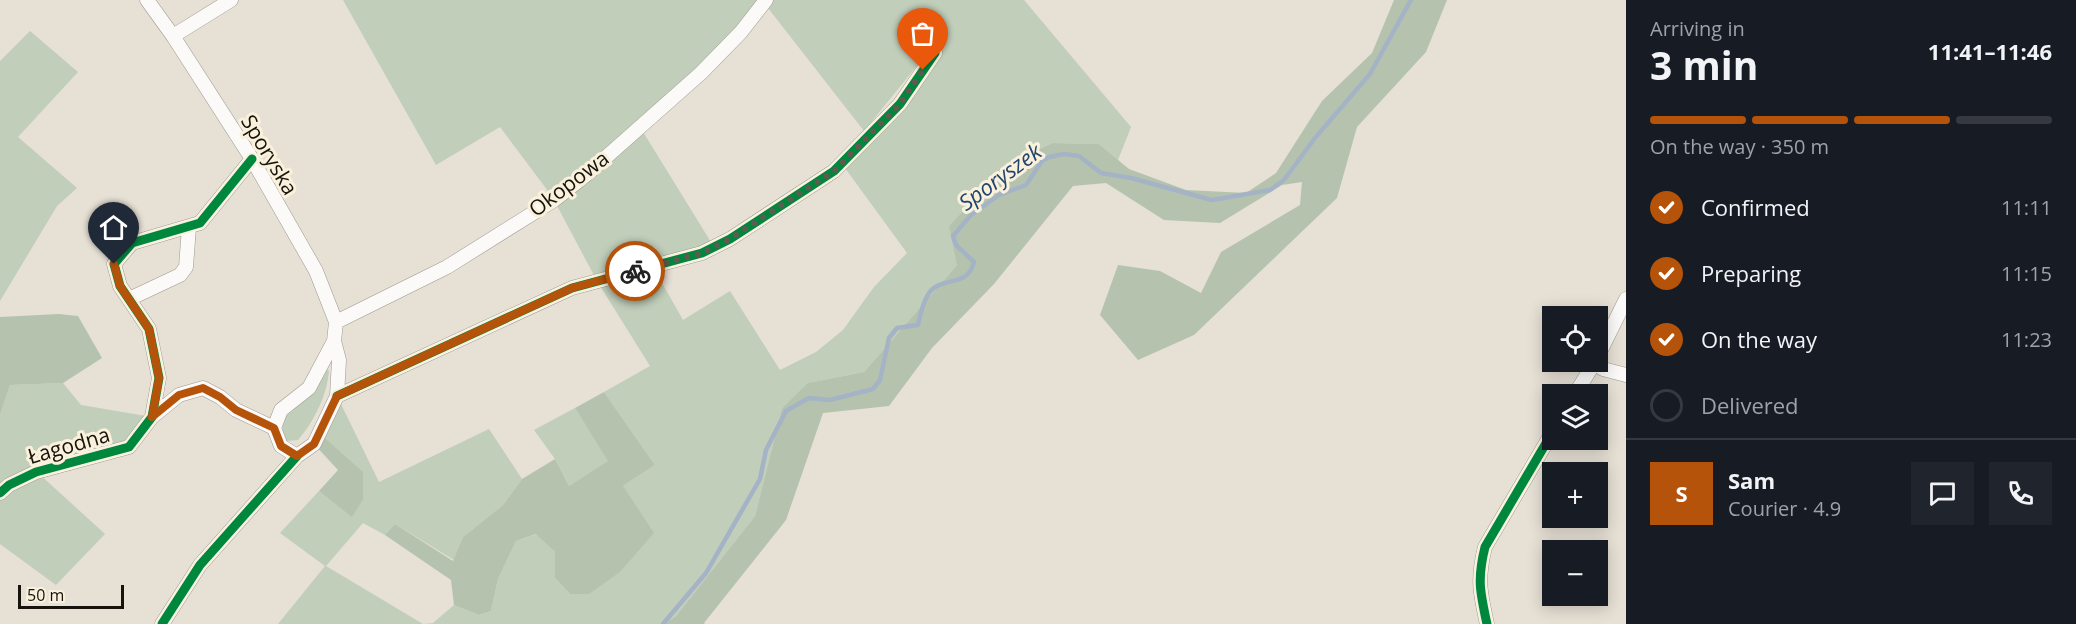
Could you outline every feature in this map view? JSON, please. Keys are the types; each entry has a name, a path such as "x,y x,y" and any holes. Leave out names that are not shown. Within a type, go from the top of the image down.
{"street":[{"name":"Sporyska","path":"147,0 173,36 252,159 316,271 336,322 334,340 339,360 337,396 314,444 297,456 200,565 162,624"},
{"path":"173,36 231,0"},
{"name":"Okopowa","path":"336,322 447,267 554,200 701,73 741,32 766,0"},
{"path":"337,396 572,288 702,253 730,239 834,171 900,104 935,53"},
{"name":"Łagodna","path":"0,493 9,485 36,472 129,447 152,417 159,378 149,329 120,286 114,264 132,243 200,223 252,159"},
{"path":"129,299 180,275 186,267 189,227"},
{"path":"1608,334 1626,299"},
{"name":"Sporyska","path":"274,428 281,410 309,387 334,340"},
{"path":"1608,370 1626,375"},
{"path":"152,417 179,395 203,388 220,397 236,410 274,428 281,446 297,456"},
{"path":"1487,624 1479,591 1485,547 1542,450"}],"green space":[{"path":"343,0 761,0 720,46 691,74 551,195 500,127 436,165"},
{"path":"773,0 1024,0 1131,127 1118,160 1099,144 1052,143 1010,163 957,265 864,372 809,383 782,408 755,516 676,616 664,624 423,624 433,623 454,605 479,615 491,611 498,579 516,541 537,534 555,552 555,578 570,594 623,486 655,465 604,392 650,366 597,281 554,200 640,127 714,247 653,267 683,320 730,291 780,370 816,352 843,330 874,287 907,253 845,168 940,48 933,46 864,131 768,8"},
{"path":"1394,0 1447,0 1426,52 1357,127 1337,198 1194,335 1138,360 1100,315 1118,265 1160,271 1201,293 1221,252 1300,205 1302,182 1282,185 1220,223 1164,220 1106,183 1073,186 994,284 932,348 889,406 823,413 786,520 705,624 664,624 676,616 755,516 782,408 808,383 864,372 957,265 949,226 1010,163 1052,143 1099,144 1129,169 1186,190 1246,193 1276,173 1322,101 1372,53"},
{"path":"30,31 78,72 18,137 77,188 57,206 0,301 0,61"},
{"path":"59,314 78,316 102,358 63,383 10,385 0,415 0,317"},
{"path":"326,369 329,371 326,389 314,417 298,440 287,441 282,434 284,418 313,393"},
{"path":"63,383 81,405 152,417 129,447 37,472 105,534 56,585 0,544 0,415 10,385"},
{"path":"604,392 655,465 623,486 654,533 620,572 589,594 570,594 555,578 555,552 536,534 516,541 498,579 491,611 479,615 454,605 451,580 385,535 395,524 453,561 463,537 503,505 522,479 555,459 569,486 608,461 575,408"},
{"path":"337,396 379,482 489,429 522,479 503,505 463,537 454,560 395,524 385,535 363,523 326,566 423,624 278,624 325,566 280,533 319,491 352,516 363,500 319,433"},
{"path":"575,408 609,461 569,486 555,459 534,430"},
{"path":"319,433 363,472 363,500 352,517 319,491 338,470 314,444"}],"waterway":[{"name":"Sporyszek","path":"663,624 706,573 760,479 766,450 786,411 809,398 830,400 873,389 880,380 889,338 897,328 918,325 923,304 929,293 941,284 966,276 971,270 974,262 956,245 953,236 971,215 999,195 1026,185 1042,161 1064,154 1079,156 1101,173 1131,178 1212,200 1270,190 1284,180 1315,138 1370,74 1411,0"}],"cycle path":[{"path":"337,396 572,288 702,253 730,239 834,171 900,104 935,53"},
{"path":"0,493 9,485 36,472 129,447 152,417 159,378 149,329 120,286 114,264 132,243 200,223 252,159"},
{"path":"1487,624 1480,586 1485,547 1542,450"},
{"path":"162,624 200,565 297,456"}],"way so far":[{"path":"635,271 702,253 730,239 834,171 900,104 923,70"}],"route":[{"path":"114,264 120,286 149,329 159,378 152,417 179,395 203,388 220,397 236,410 274,428 281,446 297,456 314,444 337,396 572,288 635,271"}]}
